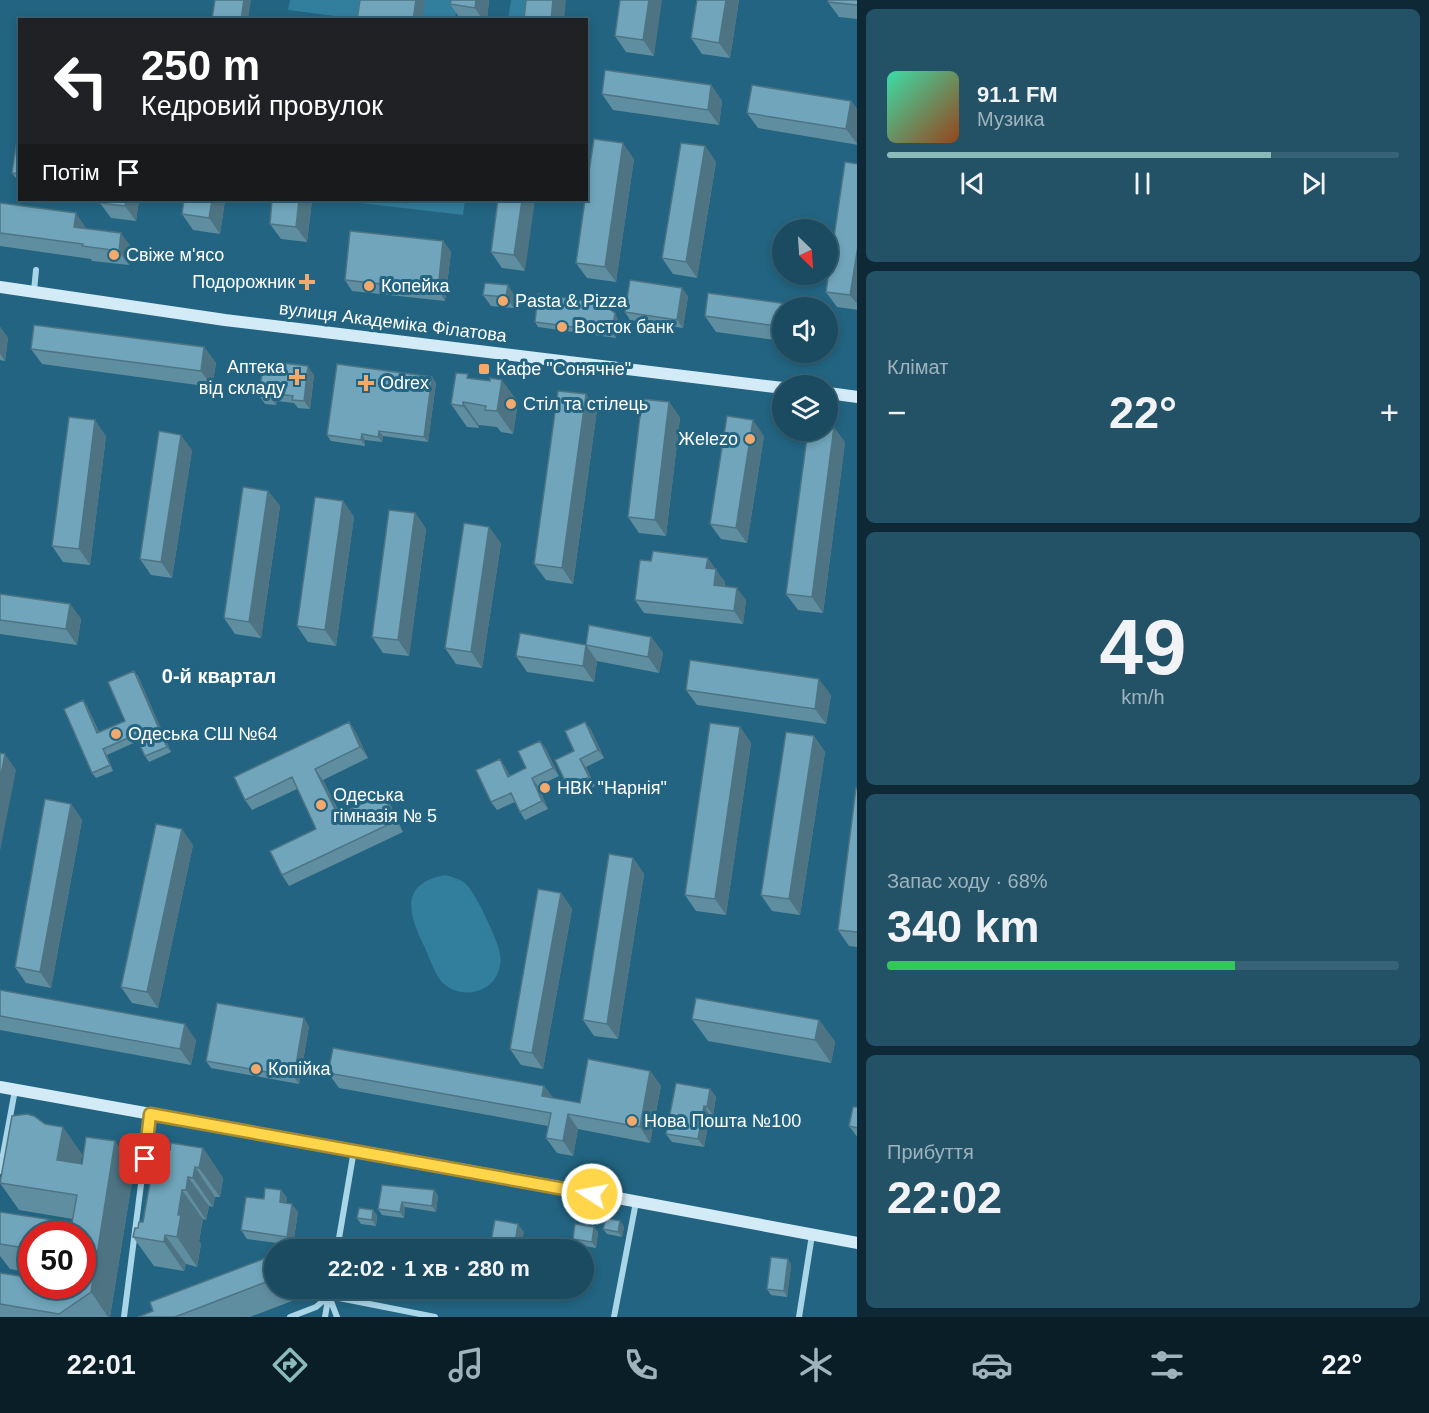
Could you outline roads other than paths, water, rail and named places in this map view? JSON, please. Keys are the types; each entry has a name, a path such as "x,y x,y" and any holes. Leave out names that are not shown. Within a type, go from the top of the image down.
{"main road":[{"name":"вулиця Академіка Філатова","path":"0,287 225,320 772,387"},
{"path":"838,394 857,397"},
{"path":"0,1087 857,1244"}],"street":[{"path":"33,291 36,270"},
{"path":"0,1171 15,1090"},
{"path":"124,1317 150,1114"},
{"path":"339,1239 354,1150"},
{"path":"614,1317 636,1202"},
{"path":"799,1317 812,1235"},
{"path":"290,1317 316,1307 323,1299"},
{"path":"326,1317 329,1299"},
{"path":"332,1299 338,1317"},
{"path":"359,1299 435,1317"}],"place":[{"name":"Свіже м'ясо","path":"114,255"},
{"name":"Подорожник","path":"307,282"},
{"name":"Копейка","path":"369,286"},
{"name":"Pasta & Pizza","path":"503,301"},
{"name":"Восток банк","path":"562,327"},
{"name":"Кафе \"Сонячне\"","path":"484,369"},
{"name":"Аптека від складу","path":"297,377"},
{"name":"Odrex","path":"366,383"},
{"name":"Стіл та стілець","path":"511,404"},
{"name":"Жelezo","path":"750,439"},
{"name":"Одеська СШ №64","path":"116,734"},
{"name":"НВК \"Нарнія\"","path":"545,788"},
{"name":"Одеська гімназія № 5","path":"321,805"},
{"name":"Копійка","path":"256,1069"},
{"name":"Нова Пошта №100","path":"632,1121"}],"district":[{"name":"0-й квартал","path":"219,676"}]}
